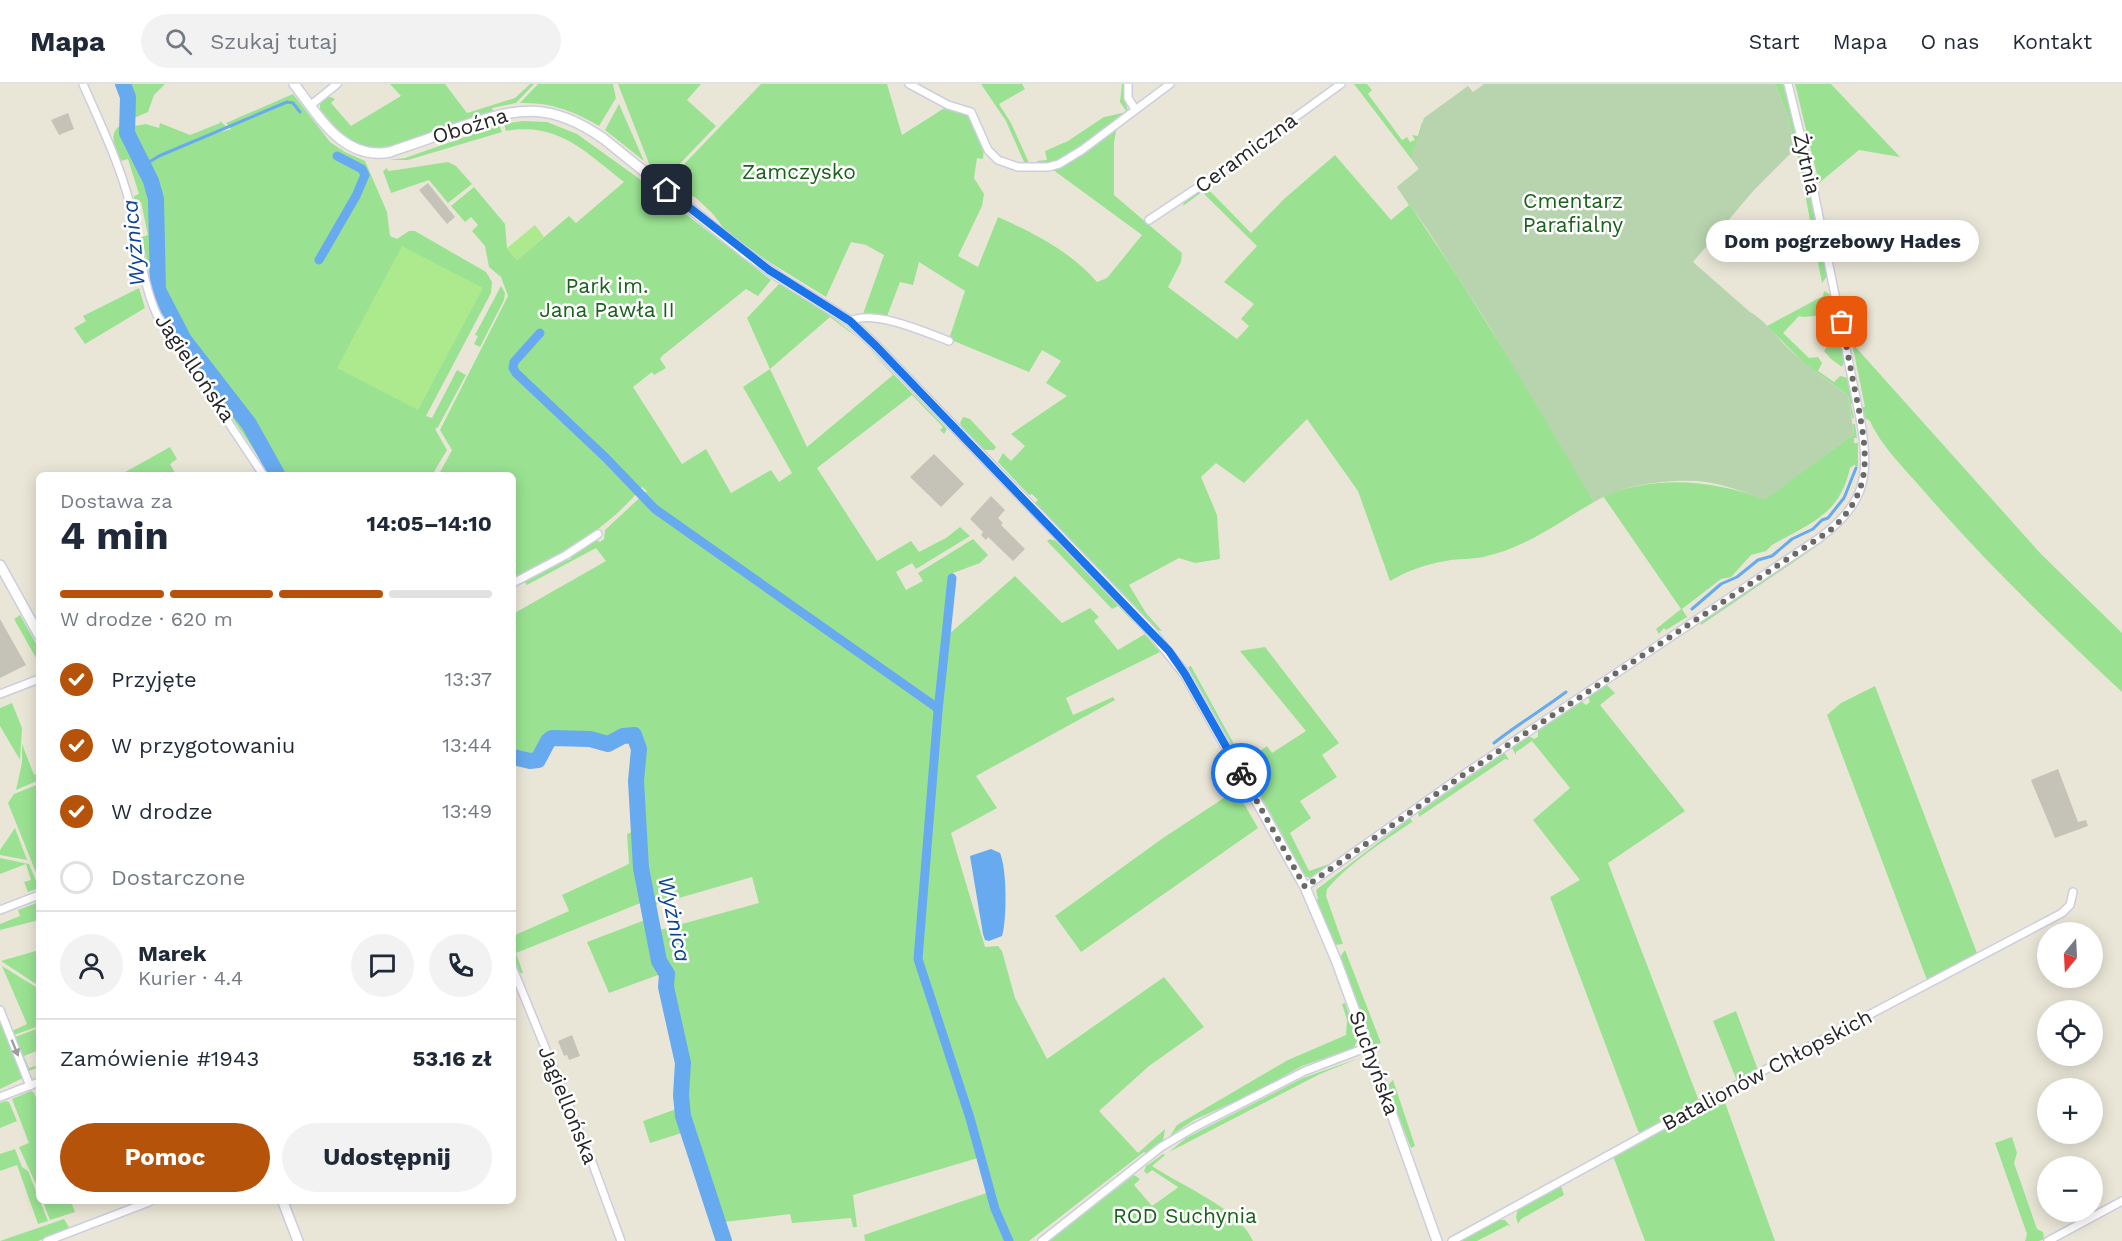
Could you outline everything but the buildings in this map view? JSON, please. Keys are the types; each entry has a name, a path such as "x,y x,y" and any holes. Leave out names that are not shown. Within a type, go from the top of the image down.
{"street":[{"name":"Jagiellońska","path":"83,84 105,134 128,198 152,303 171,336 261,472"},
{"name":"Oboźna","path":"294,84 343,142 354,149 373,154 390,152 510,112 533,110 569,119 604,140 769,270 850,321 1169,651 1199,699 1305,887"},
{"path":"311,105 337,84"},
{"path":"909,84 948,105 971,112 991,154 1005,163 1018,167 1048,167 1059,164 1100,138 1170,84"},
{"path":"1128,84 1128,98 1135,109"},
{"name":"Ceramiczna","path":"1149,220 1206,182 1331,87 1341,84"},
{"name":"Żytnia","path":"1305,887 1466,773 1818,539 1838,524 1853,505 1861,489 1865,470 1863,433 1820,221 1788,84"},
{"path":"850,321 856,318 872,317 949,341"},
{"path":"516,581 566,555 598,534"},
{"path":"0,565 36,630"},
{"path":"0,694 36,679"},
{"name":"Suchyńska","path":"1305,887 1368,1047 1437,1241"},
{"name":"Batalionów Chłopskich","path":"1452,1241 1740,1083 2062,913 2070,905 2073,892"},
{"path":"0,910 36,896"},
{"name":"Jagiellońska","path":"516,976 592,1162 621,1241"},
{"path":"0,1010 30,1086"},
{"path":"1042,1241 1161,1147 1182,1134 1305,1071 1368,1047"},
{"path":"0,1097 36,1083"},
{"path":"2048,1241 2122,1201"},
{"path":"47,1241 144,1204"},
{"path":"284,1204 298,1241"}],"green space":[{"path":"117,84 165,84 154,95 148,112 134,120 124,120 125,107 121,98 124,97"},
{"path":"390,84 445,84 467,113 515,98 530,84 534,84 516,103 492,108 493,111 406,142 372,148 360,146 348,139 320,109 323,99 329,97 335,99 331,103 351,126 401,96"},
{"path":"538,84 613,84 616,98 599,126 561,108 520,103"},
{"path":"618,84 701,84 687,100 716,126 671,173 663,176 650,166"},
{"name":"Zamczysko","path":"761,84 887,84 902,135 946,107 970,116 984,146 983,159 977,158 974,178 984,194 982,206 958,256 978,267 998,217 1064,252 1097,282 1107,278 1142,235 1052,169 1117,127 1114,142 1114,195 1182,253 1181,262 1168,287 1237,339 1249,326 1241,319 1254,304 1224,282 1257,246 1202,192 1183,206 1184,202 1206,187 1251,233 1284,199 1335,155 1391,220 1409,205 1397,187 1419,169 1354,84 1367,84 1372,90 1368,94 1402,140 1407,137 1410,142 1415,140 1412,135 1418,136 1422,122 1430,138 1410,205 1536,401 1594,502 1516,547 1482,557 1431,564 1390,581 1358,491 1307,419 1244,483 1216,463 1201,477 1217,515 1220,559 1195,563 1179,558 1129,585 1146,613 1162,631 1157,630 1035,503 1038,500 1032,494 1029,495 998,462 1003,453 1011,461 1025,446 1011,434 1067,396 1046,383 1061,361 1042,350 1029,372 949,339 965,291 919,262 913,285 900,282 886,319 863,314 884,255 866,245 851,242 826,297 766,260 721,228 722,226 713,214 695,197 680,192 668,181"},
{"path":"981,84 1022,84 1025,89 999,104 1011,123 1029,163 1025,164 1006,121"},
{"path":"1122,84 1125,84 1124,98 1127,112 1120,102"},
{"name":"Cmentarz Parafialny","path":"1484,84 1775,84 1788,116 1795,149 1754,190 1693,262 1761,320 1802,361 1848,395 1854,434 1765,500 1732,488 1698,481 1685,481 1658,482 1631,487 1594,502 1488,324 1397,187 1419,169 1411,158 1424,118 1468,86 1473,92"},
{"path":"1775,84 1785,84 1801,150 1795,149 1788,116"},
{"path":"1795,84 1831,84 1900,157 1859,150 1819,183"},
{"path":"293,94 330,142 365,161 387,212 390,236 397,239 409,231 415,231 486,272 492,282 491,293 426,416 432,418 457,370 466,375 435,429 447,450 434,472 269,472 169,325 153,293 142,237 148,235 141,202 135,203 134,196 139,194 128,159 121,161 116,148 115,131 118,127 126,126 126,133 142,163 128,133 128,127 146,124 159,128 160,123 190,135 220,123 220,121 228,128 213,134 231,129 226,123"},
{"path":"619,104 644,161 605,130"},
{"path":"1127,112 1076,152 1052,162 1039,164 1037,161 1047,160 1045,151 1068,141 1104,117"},
{"name":"Park im. Jana Pawła II","path":"522,121 547,122 577,134 652,188 771,280 758,296 746,289 662,356 660,359 666,368 654,375 652,372 633,387 682,464 706,449 731,493 771,470 779,482 792,473 743,387 770,369 807,447 893,375 866,346 947,429 944,434 940,430 943,427 912,395 817,468 877,561 911,541 919,552 946,538 960,527 970,536 916,569 912,563 896,572 906,590 923,581 918,573 973,539 988,555 980,563 953,573 948,635 1015,576 1062,623 1090,608 1099,617 1094,621 1118,650 1145,634 1160,652 1066,698 1073,715 1113,697 1115,700 976,776 997,808 951,833 985,947 998,946 1002,951 1015,998 1047,1059 1164,977 1204,1027 1149,1066 1099,1111 1138,1153 1165,1129 1163,1141 1147,1154 1144,1152 1029,1241 865,1241 864,1235 992,1191 970,1106 926,987 978,1158 853,1195 857,1227 853,1227 851,1218 792,1223 790,1214 724,1222 729,1241 719,1241 708,1215 685,1132 650,1143 643,1121 679,1108 681,1060 670,1007 658,975 609,993 587,942 645,920 643,902 516,953 516,935 569,911 562,895 629,864 627,834 636,830 636,781 639,749 634,736 623,736 608,744 590,739 552,738 538,760 530,761 516,758 516,612 606,561 596,548 527,585 524,581 566,558 571,559 570,556 595,540 600,542 604,539 605,530 647,491 642,487 598,529 566,551 516,578 516,472 440,472 452,450 440,430 508,296 501,277 489,267 485,246 472,231 478,225 471,217 465,222 451,206 474,187 505,224 507,248 517,260 569,216 576,223 624,182 584,150 556,135 524,129 506,131 504,124","holes":["752,877 759,903 656,931 651,906"]},
{"path":"499,125 502,132 408,160 389,160 405,158"},
{"path":"1797,152 1802,153 1827,276 1822,283"},
{"path":"448,162 456,166 472,184 448,203 429,180 391,193 383,171 387,168 388,171"},
{"path":"535,225 544,237 517,260 507,248"},
{"path":"402,246 483,288 418,410 337,368"},
{"path":"779,284 831,316 859,339 830,317 770,369 747,318"},
{"path":"501,286 505,293 504,300 480,347 474,344 478,336 475,335"},
{"path":"139,288 145,308 85,344 74,328 86,321 83,316"},
{"path":"1824,291 1831,295 1845,361 1842,367 1824,351 1829,344 1822,315 1799,316 1783,333 1809,358 1818,357 1822,363 1818,371 1834,382 1840,376 1848,378 1854,418 1852,418 1848,395 1805,364 1767,326 1823,296"},
{"path":"1852,343 2041,554 2122,633 2122,692 1995,568 1887,448 1870,421 1865,418 1862,407 1865,407"},
{"path":"963,417 970,419 996,447 994,450 984,450 963,429 960,423"},
{"path":"1853,424 1855,424 1857,438 1854,438 1854,443 1858,443 1858,467 1854,465 1850,468 1839,497 1831,507 1822,516 1772,545 1766,551 1751,555 1731,577 1721,579 1682,609 1687,617 1666,630 1664,628 1659,634 1656,629 1681,609 1603,496 1644,485 1684,482 1724,488 1765,499 1854,434"},
{"path":"170,447 177,459 170,464 174,472 125,472"},
{"path":"1050,539 1056,541 1141,630 1118,606 1112,609 1047,541"},
{"path":"1826,540 1701,625 1701,621"},
{"path":"20,615 36,644 36,658 14,619"},
{"path":"1265,647 1339,743 1322,755 1337,777 1300,801 1311,818 1290,833 1309,871 1332,863 1310,878 1305,876 1241,760 1248,755 1251,758 1267,746 1272,753 1306,731 1240,651"},
{"path":"1191,666 1235,746 1240,743 1246,751 1238,756 1188,667"},
{"path":"1606,684 1615,693 1600,705 1685,811 1608,863 1699,1101 1699,1104 1642,1134 1638,1131 1550,897 1580,880 1533,820 1570,788 1532,741 1516,752 1516,755 1512,748 1529,736 1534,739 1538,737 1538,730 1581,701 1586,705 1590,702 1588,697"},
{"path":"1875,686 1977,953 1927,980 1827,715 1841,703"},
{"path":"12,703 22,728 20,760 0,726 0,708"},
{"path":"22,744 34,775 36,774 36,781 16,790 22,763"},
{"path":"1504,752 1509,760 1505,759 1419,817 1418,813"},
{"path":"36,785 36,873 8,803 14,794"},
{"path":"1236,790 1258,828 1081,952 1055,916 1163,838"},
{"path":"1410,818 1415,826 1412,822 1378,845 1356,861 1327,889 1326,896 1343,944 1334,945 1316,900 1318,899 1316,890"},
{"path":"15,828 27,860 0,855 0,850"},
{"path":"0,858 29,864 36,881 36,889 28,892 24,882 31,880 26,864 0,874"},
{"path":"36,903 36,921 0,930 0,924 20,916 18,910"},
{"path":"1345,950 1381,1043 1374,1046 1340,957"},
{"path":"36,951 36,984 1,961"},
{"path":"516,953 523,973 520,973 516,963"},
{"path":"2,966 36,987 36,1027 14,1035 12,1031 27,1024"},
{"path":"1345,1003 1358,1038 1354,1048 1302,1066 1256,1092 1194,1120 1170,1136 1177,1125 1288,1060 1346,1035 1347,1020 1342,1004"},
{"path":"1736,1011 1758,1070 1737,1081 1713,1021"},
{"path":"0,1021 23,1078 0,1089"},
{"path":"36,1029 36,1051 24,1056 29,1068 35,1066 36,1068 29,1071 15,1037"},
{"path":"1362,1057 1320,1074 1169,1152 1186,1138 1303,1078"},
{"path":"1393,1080 1415,1146 1411,1148 1387,1086"},
{"path":"31,1091 36,1098 36,1184 19,1147 29,1143 12,1099"},
{"path":"1723,1097 1775,1241 1645,1241 1613,1156"},
{"path":"9,1102 17,1121 0,1128 0,1103"},
{"path":"2012,1137 2017,1153 2014,1163 2037,1229 2043,1232 2044,1239 2039,1241 2025,1241 2027,1234 1995,1143"},
{"path":"15,1149 36,1191 36,1204 41,1204 48,1221 38,1224 17,1165 0,1171 0,1154"},
{"name":"ROD Suchynia","path":"1165,1155 1152,1166 1223,1208 1246,1229 1253,1241 1049,1241 1134,1175 1140,1179 1134,1185 1152,1206 1176,1189 1178,1187 1152,1170 1147,1174 1144,1171 1147,1164"},
{"path":"1561,1186 1564,1195 1521,1219 1518,1224 1516,1217 1518,1208"},
{"path":"44,1204 72,1204 75,1212 50,1220"},
{"path":"64,1219 70,1229 38,1241 0,1241"},
{"path":"1500,1220 1505,1220 1511,1227 1508,1225 1477,1241 1461,1241"}],"water":[{"path":"991,849 1000,853 1002,860 1005,906 1002,936 989,941 985,940 983,934 970,856"}],"waterway":[{"name":"Wyżnica","path":"123,84 128,97 127,133 151,181 156,199 158,290 184,340 249,424 276,472"},
{"path":"142,162 151,161 287,102 293,103 300,112"},
{"path":"319,260 356,196 365,175 362,169 337,156"},
{"path":"540,333 514,362 513,368 516,373 606,458 655,509 936,707 938,711 918,959 970,1118 995,1209 1009,1241"},
{"path":"1692,609 1721,584 1737,577 1758,560 1772,556 1792,539 1813,529 1822,520 1828,518 1844,498 1856,468"},
{"path":"938,711 952,578"},
{"path":"1494,743 1566,692"},
{"name":"Wyżnica","path":"516,758 530,761 538,760 552,738 590,739 608,744 623,736 634,735 639,749 636,781 641,868 659,961 667,974 666,987 683,1063 681,1095 683,1116 724,1241"}],"way so far":[{"path":"1241,773 1305,887 1466,773 1828,532 1846,515 1858,496 1866,461 1842,322"}],"place":[{"name":"Dom pogrzebowy Hades","path":"1842,322"}],"route":[{"path":"667,190 769,270 850,321 876,346 1169,651 1185,674 1241,773"}]}
